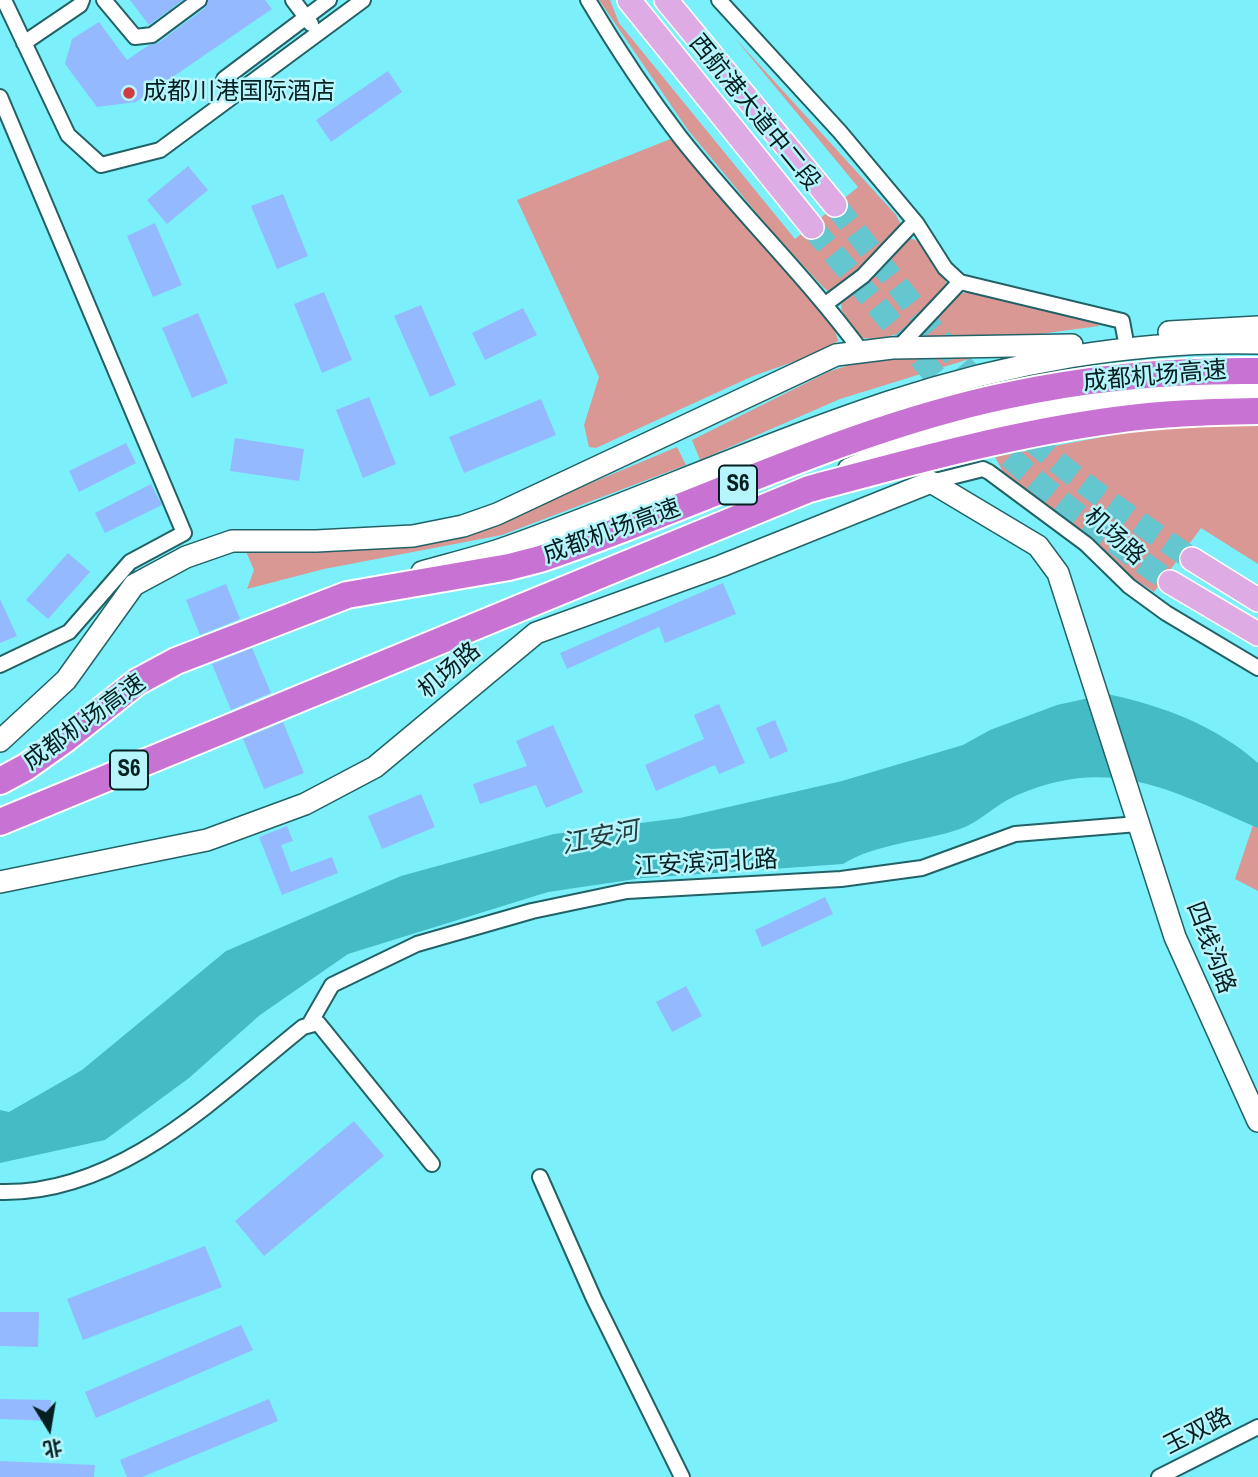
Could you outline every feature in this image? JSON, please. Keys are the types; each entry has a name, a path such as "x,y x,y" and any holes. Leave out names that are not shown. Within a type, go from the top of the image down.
{"highway":[{"name":"成都机场高速","path":"0,781 26,767 64,740 137,682 176,661 346,595 509,567 540,559 810,457 1006,395 1110,379 1258,371"},
{"name":"成都机场高速","path":"0,822 809,489 947,453 1074,426 1160,415 1258,411"}],"main road":[{"name":"西航港大道中二段","path":"629,0 812,227"},
{"path":"666,0 835,205"},
{"path":"346,595 505,548 835,421 1024,356 1125,337 1258,327"},
{"path":"929,389 1044,362 1131,348 1258,343"},
{"path":"0,741 66,680 134,585 186,557 232,541 316,541 413,536 463,526 497,514 836,355 898,348 1072,345"},
{"path":"809,489 866,461 946,434 1063,408 1177,395 1258,393"},
{"name":"四线沟路","path":"931,482 1038,546 1058,573 1175,937 1258,1121"},
{"name":"机场路","path":"0,882 207,840 305,804 375,767 536,634 721,566 931,482"},
{"path":"1192,559 1258,600"},
{"path":"1170,582 1258,634"}],"street":[{"path":"4,0 68,135 101,165 160,150 363,0"},
{"path":"24,43 80,5 82,0"},
{"path":"104,0 135,37 152,34 199,0"},
{"path":"293,0 318,34"},
{"path":"235,94 224,79 329,0"},
{"path":"588,0 608,35 681,137 827,303 862,352"},
{"path":"719,0 840,132 914,222 945,268 960,282 1122,321 1125,337"},
{"path":"0,97 184,533 130,562 69,632 0,665"},
{"path":"827,303 863,276 914,222"},
{"path":"898,348 960,282"},
{"name":"机场路","path":"931,482 983,469 989,472 1086,544 1129,586 1166,613 1258,668"},
{"name":"江安滨河北路","path":"309,1025 332,985 418,944 532,911 627,891 855,877 922,868 1015,834 1138,824"},
{"path":"0,1192 32,1193 89,1178 179,1127 309,1025 318,1023 432,1164"},
{"path":"540,1177 594,1299 682,1477"},
{"name":"玉双路","path":"1160,1477 1258,1427"}],"shaded area":[{"path":"599,0 610,0 619,23 795,239 858,187 734,37 896,215 902,227 884,251 830,293 824,288 774,234 688,130"},
{"path":"673,138 834,327 838,341 810,356 753,376 596,448 589,447 584,425 599,377 517,200"},
{"path":"905,238 920,242 932,254 947,285 931,309 912,326 889,336 861,338 842,311 841,304"},
{"path":"968,292 990,292 1096,321 1099,326 1010,338 920,338 951,296"},
{"path":"979,356 840,399 700,460 692,440 828,372 855,363 892,357"},
{"path":"1258,422 1258,564 1201,528 1154,592 1128,575 1095,540 1003,472 995,457 1172,424"},
{"path":"677,447 686,465 502,535 324,569 247,589 254,570 244,547 479,530"},
{"path":"1253,825 1258,828 1258,891 1235,879"}],"water":[{"name":"江安河","path":"1107,694 1148,704 1187,719 1224,738 1258,763 1258,828 1168,790 1110,778 1080,778 1049,784 1015,796 960,829 885,847 843,864 643,878 548,892 348,954 260,1015 189,1078 105,1140 0,1163 0,1110 9,1112 82,1070 226,951 401,876 554,834 680,818 842,781 963,745 990,730 1057,705"}],"building":[{"path":"130,0 183,0 149,25"},
{"path":"208,0 265,0 272,9 136,102 97,107 65,64 72,39 99,22 127,60 149,45 158,43 205,8"},
{"path":"388,71 402,92 331,142 316,120"},
{"path":"188,166 208,190 167,224 147,200"},
{"path":"283,194 308,256 277,269 251,206"},
{"path":"155,223 182,285 153,297 127,236"},
{"path":"324,292 352,360 322,373 294,304"},
{"path":"421,305 456,385 430,397 394,316"},
{"path":"523,308 537,335 485,360 472,333"},
{"path":"198,313 228,383 192,398 162,328"},
{"path":"369,397 396,464 363,478 336,410"},
{"path":"541,399 556,435 464,473 449,437"},
{"path":"235,438 304,449 299,481 230,471"},
{"path":"126,443 136,463 79,492 69,471"},
{"path":"151,484 162,505 105,533 95,513"},
{"path":"68,553 90,572 48,619 26,600"},
{"path":"723,583 736,614 665,643 659,627 567,669 560,653"},
{"path":"226,584 240,619 200,635 186,600"},
{"path":"0,599 17,636 0,643"},
{"path":"252,648 271,693 231,710 212,664"},
{"path":"719,704 745,763 719,774 715,765 656,791 645,765 704,739 694,715"},
{"path":"775,720 788,751 770,759 756,728"},
{"path":"283,722 304,773 264,789 243,739"},
{"path":"553,725 583,792 546,808 536,785 480,804 473,784 527,766 516,741"},
{"path":"421,794 435,827 382,849 368,816"},
{"path":"287,826 293,841 281,845 291,872 332,857 338,873 282,895 259,837"},
{"path":"825,897 833,914 762,947 755,930"},
{"path":"686,986 702,1016 672,1032 656,1002"},
{"path":"354,1121 384,1156 264,1256 235,1221"},
{"path":"205,1246 222,1287 83,1340 67,1299"},
{"path":"0,1312 39,1312 38,1347 0,1346"},
{"path":"241,1325 253,1350 96,1418 85,1392"},
{"path":"0,1399 51,1400 51,1421 0,1419"},
{"path":"269,1399 278,1421 142,1477 127,1477 120,1460"},
{"path":"0,1461 95,1465 94,1477 0,1477"}],"tunnel":[{"path":"835,205 940,339 1007,416 1072,474 1192,559"},
{"path":"812,227 955,400"},
{"path":"985,433 1051,493 1170,582"}],"place":[{"name":"成都川港国际酒店","path":"129,93"}]}
